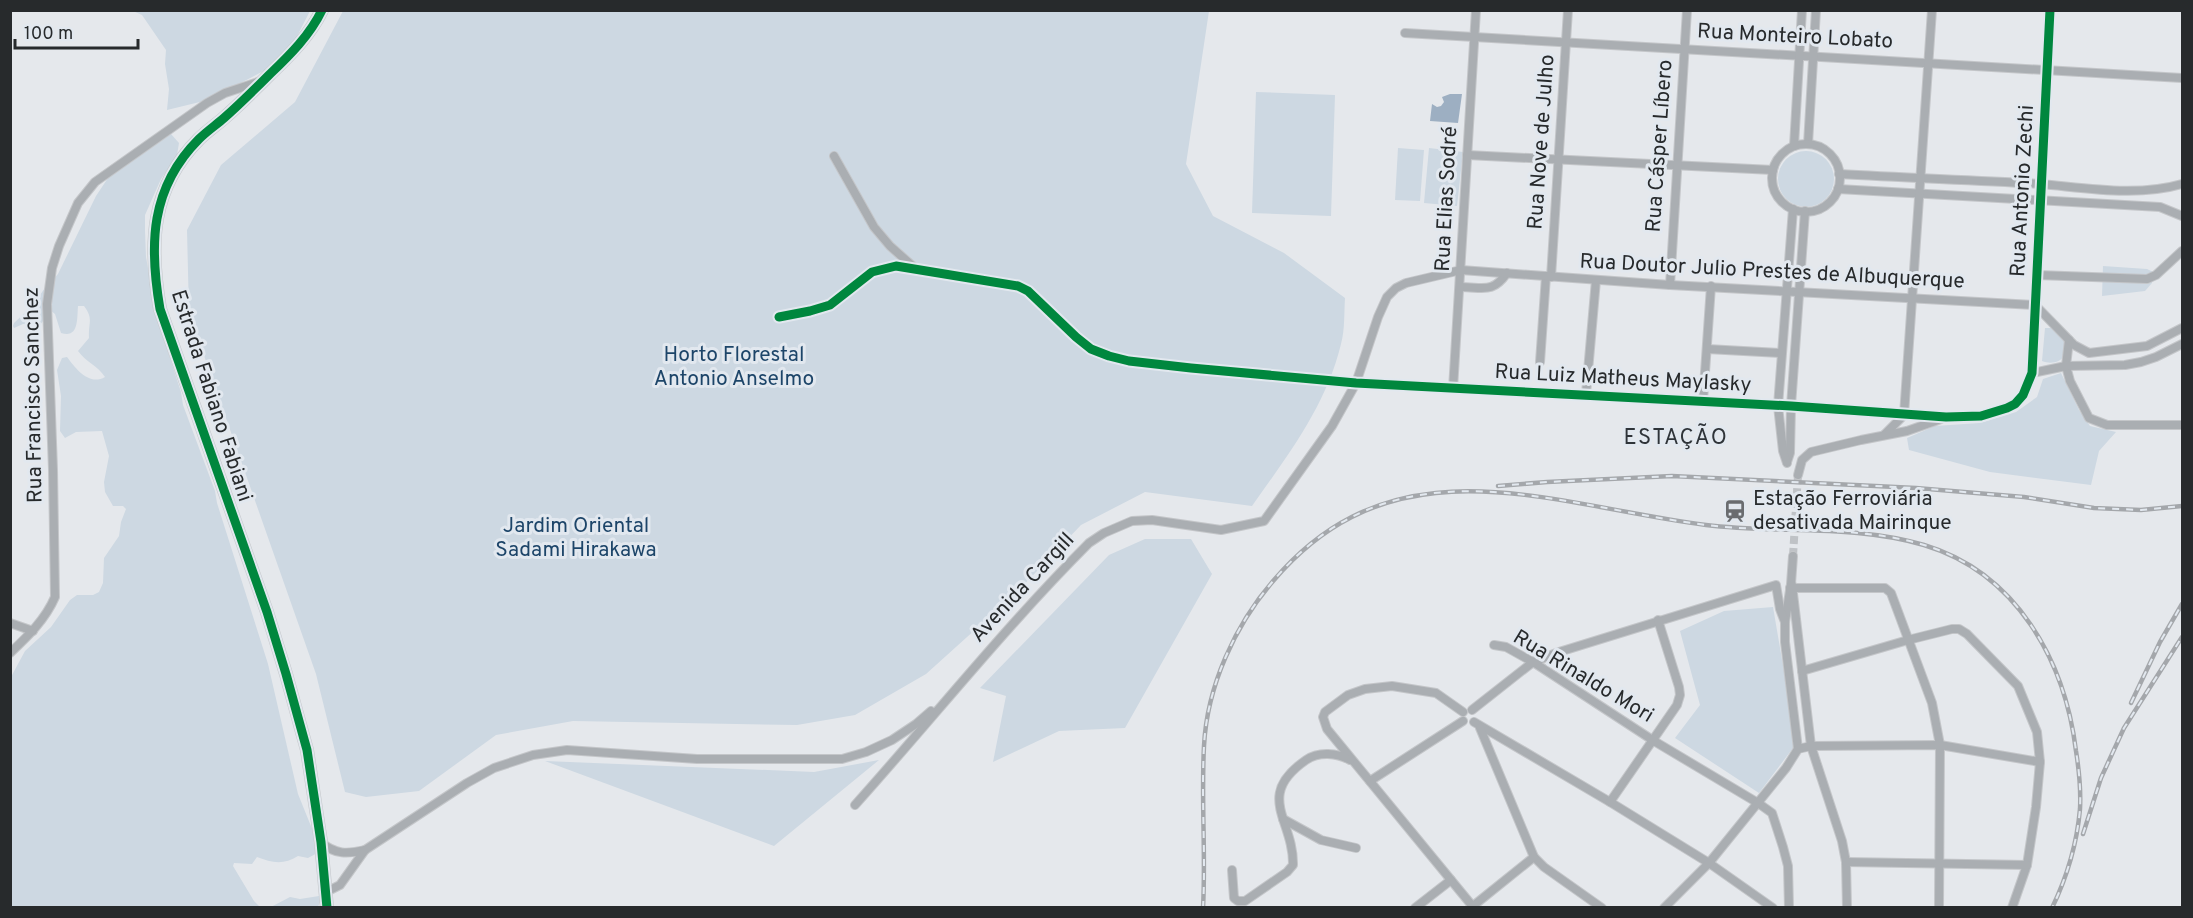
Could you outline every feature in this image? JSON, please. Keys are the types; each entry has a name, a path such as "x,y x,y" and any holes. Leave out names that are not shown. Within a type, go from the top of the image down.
{"street":[{"name":"Estrada Fabiano Fabiani","path":"322,10 317,21 299,44 264,80 199,138 179,162 164,191 155,220 154,274 160,309 267,612 307,750 321,842 327,908"},
{"name":"Rua Elias Sodré","path":"1453,389 1476,10"},
{"name":"Rua Nove de Julho","path":"1540,362 1560,159 1568,10"},
{"name":"Rua Cásper Líbero","path":"1670,285 1687,10"},
{"path":"1794,146 1802,10"},
{"path":"1808,144 1816,10"},
{"path":"1884,435 1904,415 1932,10"},
{"name":"Rua Antonio Zechi","path":"2032,373 2050,10"},
{"name":"Rua Monteiro Lobato","path":"1406,33 2047,68 2182,78"},
{"name":"Rua Francisco Sanchez","path":"10,653 48,613 55,597 47,304 52,268 78,203 87,190 101,177 207,103 244,85 264,80"},
{"path":"1808,144 1820,147 1829,153 1836,163 1839,174 1838,189 1825,205 1806,212 1793,209 1778,197 1774,189 1773,170 1784,151 1794,146 1808,144"},
{"path":"1467,155 1773,170"},
{"path":"834,156 874,227 890,246 916,270"},
{"path":"1839,174 2041,184 2094,189 2162,190 2182,184"},
{"path":"1838,189 2160,207 2182,216"},
{"path":"1793,209 1778,405 1783,451 1787,463 1790,453 1791,406 1806,212"},
{"path":"2037,275 2147,279 2156,275 2182,251"},
{"name":"Rua Luiz Matheus Maylasky","path":"779,317 830,305 873,272 896,266 1018,286 1028,291 1051,315 1092,348 1109,356 1129,361 1191,368 1356,383 1778,405 1946,417 1981,416 2015,404 2023,394 2032,373"},
{"name":"Rua Doutor Julio Prestes de Albuquerque","path":"1461,270 1670,285 2035,305"},
{"name":"Avenida Cargill","path":"855,805 905,750 966,676 1089,543 1104,533 1132,521 1152,520 1221,530 1264,520 1332,426 1356,383 1387,297 1396,288 1406,283 1461,270"},
{"path":"1460,287 1492,288 1500,283 1507,273"},
{"path":"1586,394 1596,280"},
{"path":"1703,401 1711,286"},
{"path":"2035,305 2074,345 2089,352 2147,346 2182,328"},
{"path":"2069,340 2066,366 2070,381 2089,418 2107,425 2182,425"},
{"path":"2032,373 2066,366 2125,365 2141,362 2182,344"},
{"path":"1707,349 1781,353"},
{"path":"1798,475 1802,460 1811,452 1907,432 1946,417"},
{"path":"1793,556 1792,586 1811,746 1842,840 1846,862 1847,908"},
{"path":"1370,781 1466,714 1533,662 1559,652 1776,585 1785,622"},
{"path":"1664,908 1709,863 1786,768 1798,749 1785,642 1785,622 1792,586"},
{"path":"1792,586 1885,588 1891,592 1932,703 1940,745 1939,908"},
{"path":"1610,802 1654,741 1677,705 1680,695 1658,620"},
{"path":"10,623 33,631"},
{"path":"1802,671 1952,629 1967,634 2018,686 2037,732 2040,762 2027,865 2012,908"},
{"name":"Rua Rinaldo Mori","path":"1494,645 1506,646 1533,662 1654,741 1758,803"},
{"path":"326,892 340,885 365,850 494,768 533,754 567,750 697,759 842,759 866,752 908,730 937,706 966,676"},
{"path":"1534,856 1474,907 1327,729 1323,717 1325,712 1348,695 1365,689 1392,686 1436,693 1466,714 1469,724 1477,725 1610,802 1709,863 1773,908"},
{"path":"1477,725 1534,856 1544,867 1602,908"},
{"path":"1798,749 1811,746 1940,745 2040,762"},
{"path":"1232,870 1234,898 1238,901 1245,901 1287,872 1293,865 1294,855 1279,802 1282,784 1288,774 1307,758 1318,754 1344,756 1353,761"},
{"path":"1758,803 1772,813 1783,847 1788,866 1788,908"},
{"path":"1283,819 1322,840 1356,848"},
{"path":"321,842 330,850 343,854 365,850"},
{"path":"1846,862 2027,865"},
{"path":"1415,908 1451,880"}],"green space":[{"path":"133,11 310,11 293,44 275,65 208,100 167,110 169,89 165,64 166,50 142,15"},
{"name":"Horto Florestal Antonio Anselmo","path":"343,11 1209,11 1186,164 1213,216 1284,253 1345,298 1343,333 1334,367 1316,409 1252,506 1145,492 1081,525 1017,592 926,674 855,715 797,725 573,721 496,735 419,791 366,797 345,792 316,674 189,313 187,230 221,165 295,102"},
{"path":"1256,92 1335,95 1331,216 1252,213"},
{"path":"171,134 179,143 177,155 161,179 145,215 146,257 157,318 181,392 183,405 215,491 268,664 298,794 321,851 308,858 298,856 283,862 273,862 257,857 252,864 234,863 233,866 260,907 11,908 11,677 25,651 51,627 70,600 77,595 93,595 99,592 103,583 104,558 119,536 126,509 123,506 113,506 105,492 104,482 109,456 102,431 76,432 65,438 60,431 61,396 57,370 62,358 67,357 88,378 105,377 78,351 89,338 90,318 87,310 84,306 78,306 76,326 71,333 67,334 61,333 55,314 49,309 40,325 23,324 14,328 13,326 58,274 96,196 108,178"},
{"path":"1398,148 1424,150 1420,201 1395,200"},
{"path":"1429,148 1463,152 1457,206 1424,203"},
{"path":"1806,151 1821,156 1829,164 1834,179 1829,194 1821,202 1806,207 1791,202 1783,194 1778,179 1783,164 1791,156"},
{"path":"2103,266 2147,269 2153,272 2152,283 2145,291 2102,296"},
{"path":"2045,328 2053,328 2066,345 2065,355 2058,361 2042,361"},
{"path":"2061,373 2079,410 2090,426 2116,432 2099,451 2091,485 1990,472 1909,450 1907,438 1935,426 1980,423 2016,412 2037,397 2043,379"},
{"path":"1145,539 1191,539 1212,574 1125,728 1059,731 993,762 1006,696 980,688 1109,555"},
{"path":"1773,607 1792,718 1793,748 1759,793 1675,738 1700,705 1680,631 1724,611"},
{"path":"879,760 774,846 545,761 814,772"},
{"path":"319,896 321,899 318,907 269,908 290,897 300,899"}],"water":[{"path":"1462,94 1458,123 1430,121 1432,104 1437,107 1441,106 1444,102 1442,97"}],"tunnel":[{"path":"1793,556 1798,475"}],"railway":[{"path":"1498,486 1672,476 1916,488 2024,497 2094,508 2141,510 2182,506"},
{"path":"1203,908 1203,766 1206,723 1225,657 1247,616 1274,580 1321,536 1371,508 1423,494 1477,491 1533,496 1706,525 1843,532 1897,538 1924,545 1957,558 1985,576 2010,599 2031,625 2048,654 2061,685 2070,717 2079,773 2080,809 2070,860 2052,908"},
{"path":"2131,703 2160,642 2182,604"},
{"path":"2083,834 2101,778 2124,728 2182,637"}],"cycle path":[{"path":"322,10 312,28 292,52 236,107 199,139 183,158 162,197 157,218 155,262 160,309 267,612 307,750 321,842 327,908"},
{"path":"779,317 830,305 872,272 896,266 1018,286 1028,291 1091,349 1129,361 1356,383 1791,406 1946,417 1981,416 2015,404 2023,395 2032,373 2050,10"}],"place":[{"name":"Estação Ferroviária desativada Mairinque","path":"1735,511"}],"district":[{"name":"ESTAÇÃO","path":"1676,438"}],"park label":[{"name":"Jardim Oriental Sadami Hirakawa","path":"576,538"}]}
